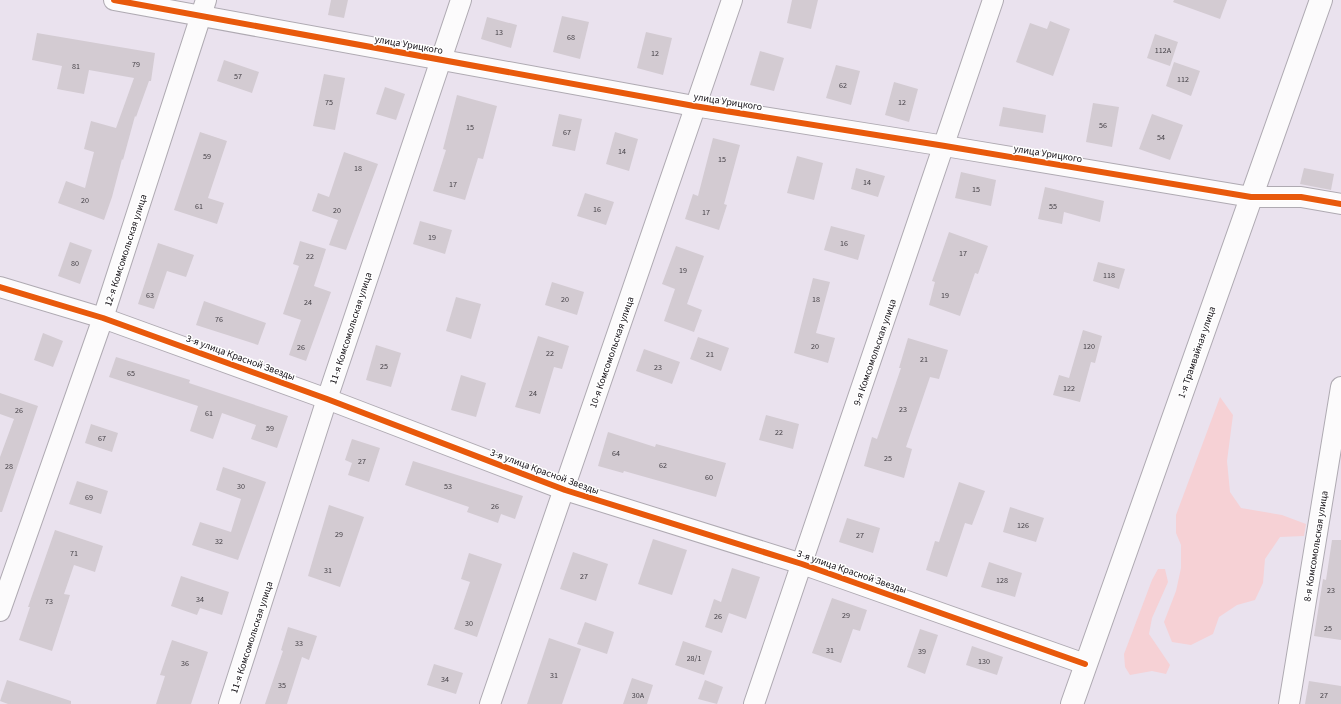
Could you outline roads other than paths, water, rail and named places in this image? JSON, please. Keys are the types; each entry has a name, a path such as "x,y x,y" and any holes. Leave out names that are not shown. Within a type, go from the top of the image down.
{"main road":[{"name":"1-я Трамвайная улица","path":"1072,704 1321,0"}],"street":[{"name":"улица Урицкого","path":"114,0 204,8 440,60 694,106 1251,197 1301,197 1341,204"},
{"name":"11-я Комсомольская улица","path":"229,704 327,399 461,0"},
{"name":"10-я Комсомольская улица","path":"490,704 565,490 694,106 732,0"},
{"name":"9-я Комсомольская улица","path":"754,704 945,146 993,0"},
{"name":"12-я Комсомольская улица","path":"0,611 103,318 204,8"},
{"name":"3-я улица Красной Звезды","path":"0,287 103,318 327,399 565,490 802,564 1085,664"},
{"name":"8-я Комсомольская улица","path":"1289,704 1341,387"}]}
